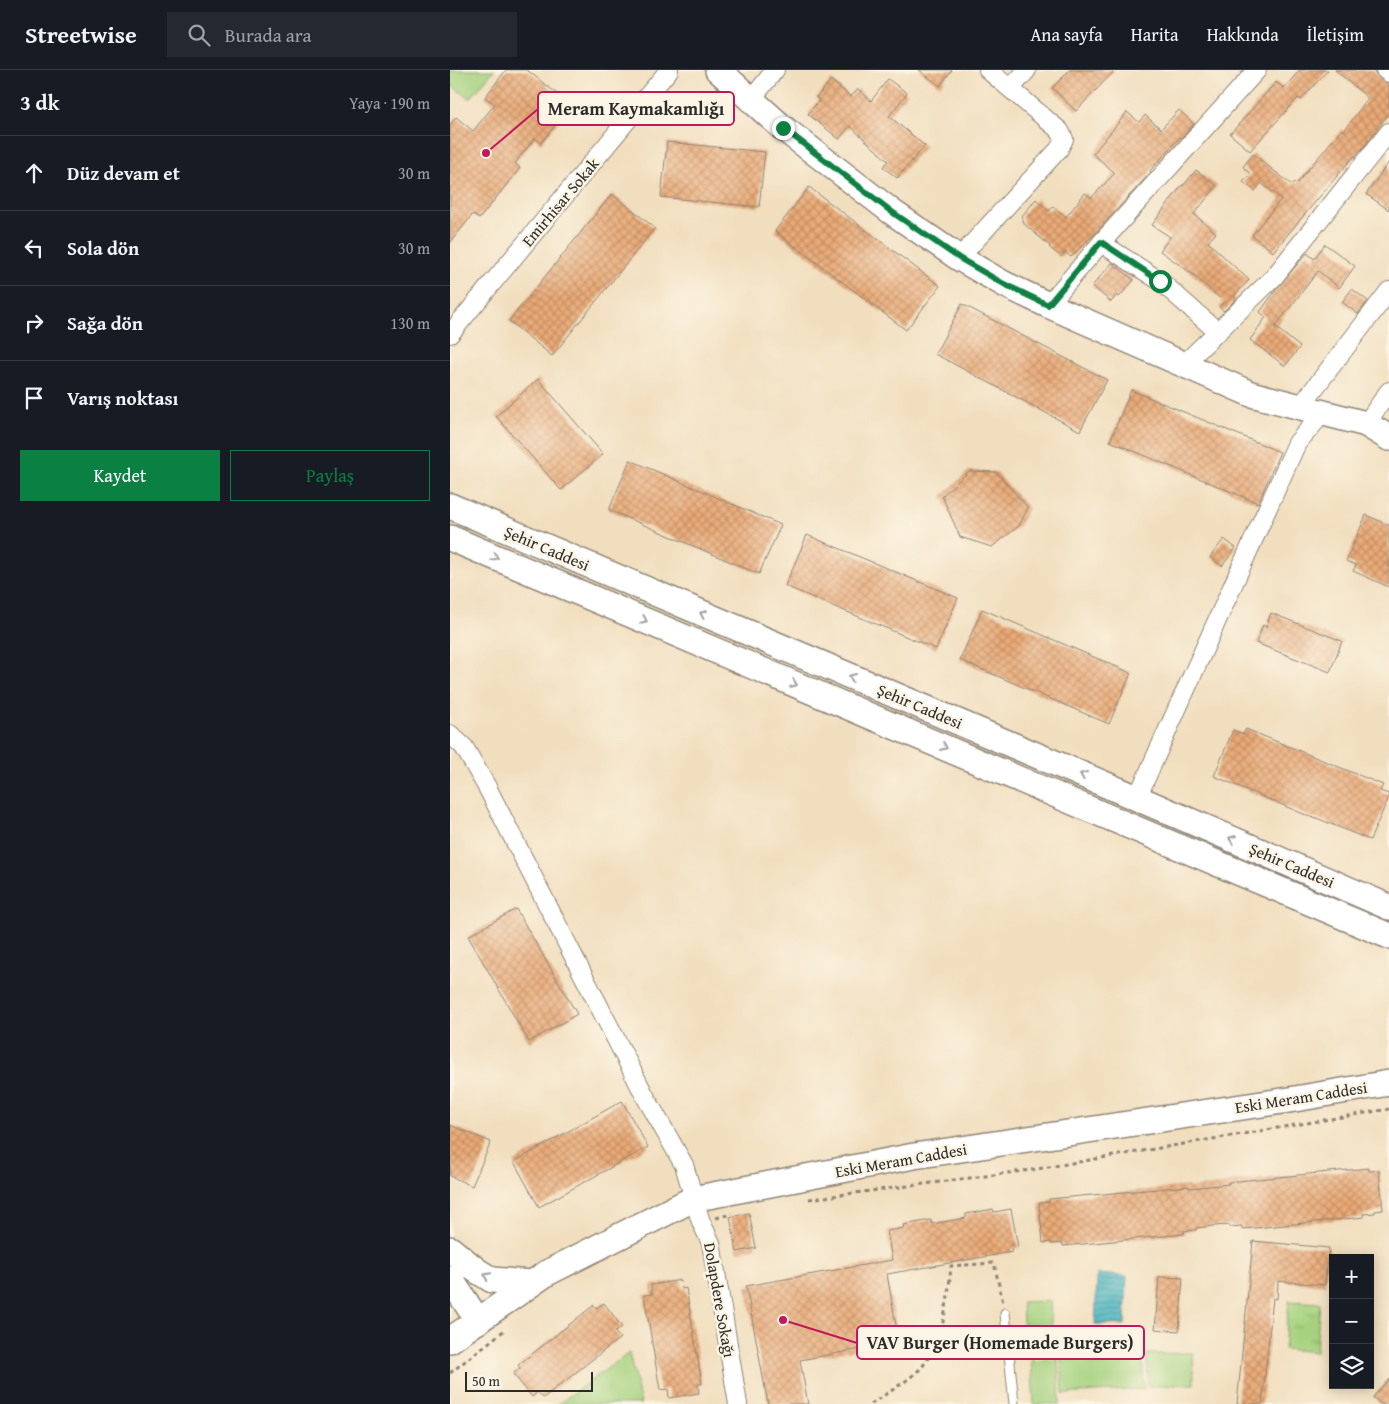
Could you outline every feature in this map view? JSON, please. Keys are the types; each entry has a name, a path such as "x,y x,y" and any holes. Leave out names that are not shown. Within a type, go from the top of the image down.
{"main road":[{"path":"718,70 783,128 892,212 959,258 1004,284 1250,394 1366,424 1389,438"},
{"name":"Şehir Caddesi","path":"450,506 1389,907"},
{"name":"Şehir Caddesi","path":"450,538 1389,936"},
{"name":"Eski Meram Caddesi","path":"450,1340 547,1273 697,1210 914,1156 1279,1102 1389,1083"},
{"path":"450,1249 492,1280 532,1283"},
{"path":"450,1278 478,1321"}],"street":[{"name":"Emirhisar Sokak","path":"450,334 670,70"},
{"path":"751,100 775,70"},
{"path":"959,258 1059,149 1064,139 1060,131 988,70"},
{"path":"1011,88 1027,70"},
{"path":"1048,305 1101,242 1257,70"},
{"path":"1385,70 1389,73"},
{"path":"1184,364 1274,277 1389,132"},
{"path":"1101,242 1160,281 1218,332"},
{"path":"1137,798 1311,410 1389,291"},
{"path":"1366,424 1389,391"},
{"name":"Dolapdere Sokağı","path":"450,734 464,746 645,1096 684,1165 697,1210 711,1243 738,1404"}],"lane":[{"path":"1005,1313 1014,1404"}],"path":[{"path":"806,1200 1031,1170 1389,1109"},
{"path":"697,1210 739,1213"},
{"path":"871,1404 921,1368 938,1340 948,1295 951,1266 994,1263 1005,1313"},
{"path":"450,1373 513,1324"}],"green space":[{"path":"450,70 494,70 470,99 451,85 450,87"},
{"path":"1050,1301 1053,1356 1025,1357 1022,1302"},
{"path":"1289,1301 1320,1303 1316,1352 1284,1349"},
{"path":"1142,1348 1144,1389 1063,1394 1061,1353"},
{"path":"629,1353 641,1404 558,1404"},
{"path":"1193,1353 1194,1384 1148,1386 1147,1354"},
{"path":"1058,1359 1060,1404 1034,1404 1031,1361"}],"water":[{"path":"1097,1274 1127,1276 1125,1325 1095,1324"}],"building":[{"path":"506,70 527,70 571,105 541,143 535,138 515,163 520,168 479,219 473,214 450,243 450,125 456,117 473,131 495,104 485,97"},
{"path":"919,70 952,70 940,86"},
{"path":"1070,70 1115,70 1076,111 1052,88"},
{"path":"1300,70 1328,70 1301,100 1298,98 1250,151 1230,134 1276,82 1284,88"},
{"path":"1335,70 1373,70 1379,78 1389,84 1389,113 1356,157 1348,163 1273,252 1252,235 1281,199 1261,183 1255,191 1243,182 1251,174 1243,167 1253,154 1292,185 1294,182 1296,184 1342,129 1344,131 1368,98"},
{"path":"888,79 907,93 889,116 925,146 897,178 883,167 888,161 850,126 839,139 808,114 819,100 816,98 831,80 851,97 858,89 871,101"},
{"path":"1179,110 1194,124 1071,257 1065,252 1061,257 1024,224 1022,216 1036,199 1049,211 1053,206 1066,217 1085,193 1091,198 1115,173 1093,154 1127,112 1139,122 1145,115 1161,129"},
{"path":"667,142 765,152 759,207 661,197"},
{"path":"1389,162 1389,210 1366,194"},
{"path":"1196,170 1217,186 1194,214 1216,233 1208,242 1249,280 1234,296 1236,299 1224,311 1219,307 1224,302 1194,275 1160,251 1170,237 1152,225 1182,185"},
{"path":"809,187 940,286 906,330 775,231"},
{"path":"612,194 655,228 552,356 509,321"},
{"path":"1325,244 1355,266 1339,288 1318,271 1275,327 1300,347 1285,366 1250,340 1266,317 1260,312 1278,287 1307,253 1314,259"},
{"path":"1112,263 1134,280 1119,297 1117,295 1111,302 1092,286"},
{"path":"1352,289 1368,301 1358,314 1342,302"},
{"path":"962,304 1107,380 1080,431 935,354"},
{"path":"538,379 603,454 561,490 496,416"},
{"path":"1131,390 1280,452 1258,503 1110,441"},
{"path":"630,460 781,525 759,574 609,510"},
{"path":"969,471 996,472 1028,508 1019,526 992,547 960,537 942,496"},
{"path":"1366,515 1389,525 1389,587 1353,571 1356,565 1346,561"},
{"path":"807,535 958,598 936,649 785,586"},
{"path":"1224,539 1236,548 1222,566 1210,557"},
{"path":"982,609 1131,673 1109,724 960,660"},
{"path":"1271,613 1342,641 1330,672 1256,643 1263,625 1266,627"},
{"path":"1246,729 1383,785 1380,791 1389,794 1389,797 1370,840 1214,776 1233,730 1243,734"},
{"path":"516,909 577,1014 529,1042 468,936"},
{"path":"622,1101 648,1147 539,1207 514,1162"},
{"path":"450,1125 491,1142 472,1186 450,1176"},
{"path":"1369,1168 1369,1171 1379,1170 1383,1210 1363,1214 1364,1217 1242,1229 1242,1226 1212,1226 1184,1231 1184,1234 1063,1246 1063,1243 1043,1243 1039,1203 1049,1202 1049,1199 1189,1186 1189,1188 1200,1187 1229,1184 1228,1182"},
{"path":"993,1209 994,1212 1011,1209 1018,1247 1011,1249 1012,1252 887,1274 899,1342 800,1360 808,1404 768,1404 746,1286 892,1260 887,1231 904,1228 903,1225 931,1220 932,1224 966,1218 966,1214"},
{"path":"749,1213 756,1248 737,1252 730,1217"},
{"path":"1253,1241 1329,1248 1325,1285 1278,1281 1277,1299 1273,1298 1262,1404 1237,1404"},
{"path":"1159,1277 1183,1278 1179,1331 1155,1329"},
{"path":"681,1280 682,1289 686,1288 702,1384 698,1384 699,1393 669,1398 668,1389 660,1390 644,1295 652,1294 651,1285"},
{"path":"604,1303 622,1327 615,1332 620,1338 543,1398 538,1392 532,1397 513,1374 520,1368 518,1365 594,1305 596,1308"},
{"path":"1389,1379 1389,1404 1380,1404 1373,1397"}],"place":[{"name":"Meram Kaymakamlığı","path":"486,153"},
{"name":"VAV Burger (Homemade Burgers)","path":"783,1320"}],"route":[{"path":"783,128 892,212 959,258 1004,284 1048,305 1101,242 1160,281"}]}
